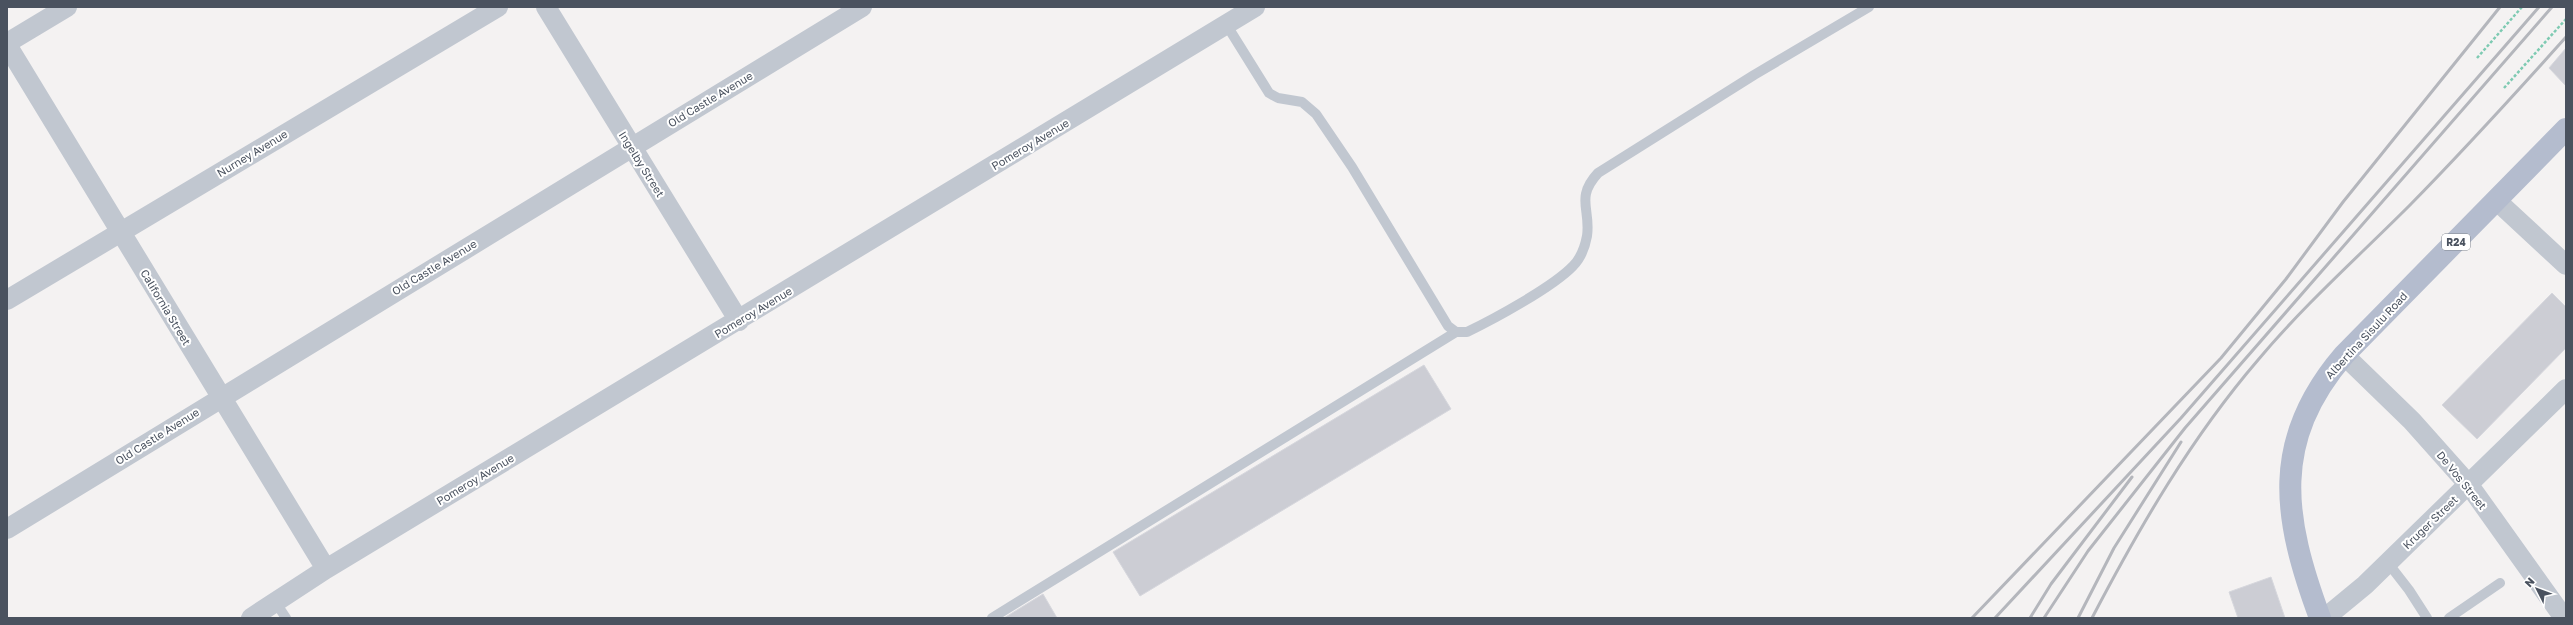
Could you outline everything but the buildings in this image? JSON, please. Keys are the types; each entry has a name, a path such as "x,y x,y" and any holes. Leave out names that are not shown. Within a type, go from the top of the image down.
{"main road":[{"name":"Albertina Sisulu Road","path":"2320,618 2309,588 2295,535 2290,501 2290,472 2296,435 2304,414 2327,375 2344,355 2497,201 2566,129"}],"street":[{"path":"7,44 67,7"},
{"name":"Nurney Avenue","path":"7,300 120,231 498,7"},
{"name":"Ingelby Street","path":"546,7 739,321"},
{"name":"Old Castle Avenue","path":"7,529 220,397 862,7"},
{"name":"Pomeroy Avenue","path":"251,618 281,610 326,569 739,321 1255,7"},
{"name":"California Street","path":"7,44 220,397 326,569"},
{"path":"2497,201 2566,265"},
{"name":"De Vos Street","path":"2344,355 2412,421 2468,485 2564,618"},
{"name":"Kruger Street","path":"2325,618 2388,564 2566,389"}],"lane":[{"path":"992,618 1456,332 1467,332 1478,327 1558,279 1573,266 1581,256 1587,235 1584,200 1586,189 1598,173 1754,75 1869,7"},
{"path":"1226,24 1269,93 1278,98 1302,102 1316,114 1352,167 1439,312 1448,326 1456,332"},
{"path":"2388,564 2409,590 2427,618"},
{"path":"2449,618 2500,583"}],"path":[{"path":"2477,58 2522,7"},
{"path":"2504,88 2566,19"}],"railway":[{"path":"1972,618 2221,358 2286,279 2343,202 2500,7"},
{"path":"1995,618 2181,418 2539,7"},
{"path":"2044,618 2088,551 2185,428 2552,7"},
{"path":"2092,618 2128,551 2188,452 2210,421 2258,360 2294,320 2429,185 2489,122 2566,37"},
{"path":"2078,618 2114,548 2181,442"},
{"path":"2030,618 2051,584 2132,477"}]}
